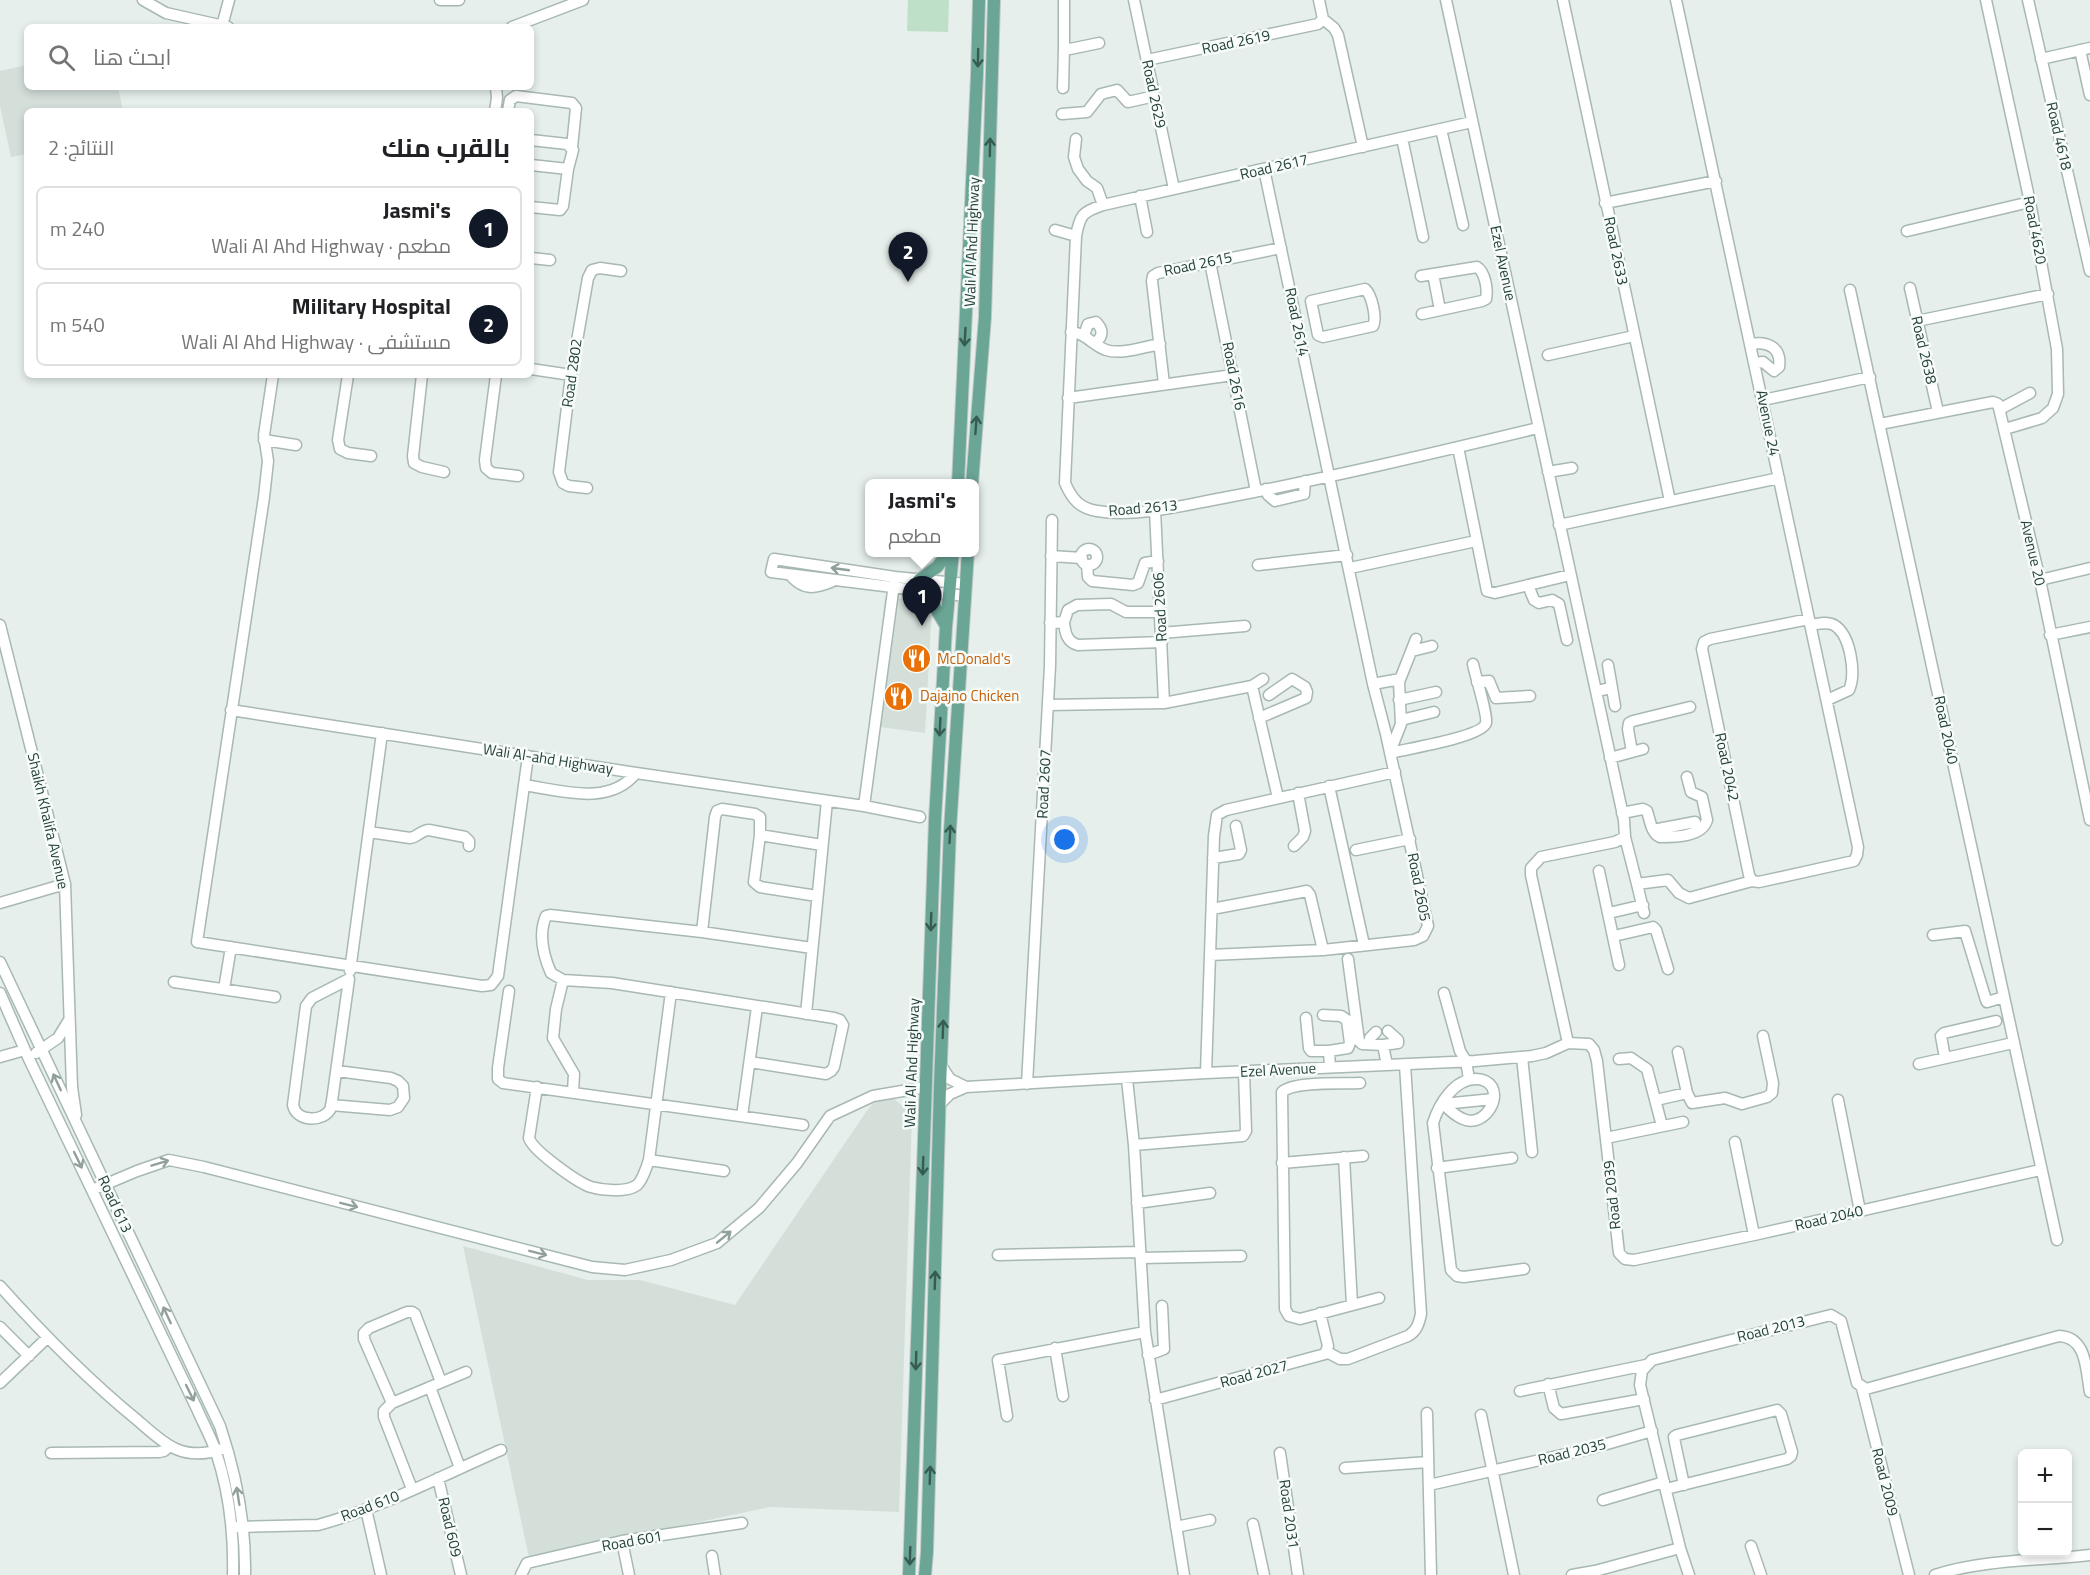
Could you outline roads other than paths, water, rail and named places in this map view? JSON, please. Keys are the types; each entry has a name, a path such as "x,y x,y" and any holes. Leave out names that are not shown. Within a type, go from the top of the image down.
{"main road":[{"name":"Wali Al Ahd Highway","path":"958,479 979,0"},
{"name":"Wali Al Ahd Highway","path":"972,479 985,317 994,0"},
{"path":"946,557 916,585 941,615 946,627"},
{"name":"Wali Al Ahd Highway","path":"924,1575 929,1505 940,1087 950,830 957,720 954,697 958,591 952,557"},
{"name":"Wali Al Ahd Highway","path":"909,1575 934,820 946,627 967,557"},
{"path":"926,1087 940,1087"}],"street":[{"path":"143,0 166,13 216,24"},
{"path":"225,24 229,0"},
{"path":"440,0 459,0"},
{"path":"520,24 583,0"},
{"path":"1062,88 1064,0"},
{"name":"Road 2629","path":"1134,0 1174,189"},
{"path":"1319,0 1323,19 1334,28 1338,35 1363,147"},
{"path":"1446,1 1458,0"},
{"name":"Road 2633","path":"1563,0 1670,501"},
{"name":"Avenue 24","path":"1676,0 1858,847 1854,861 1759,882 1752,881"},
{"name":"Road 4620","path":"1986,0 2030,202 2057,349 2056,401 2042,418 2005,429"},
{"name":"Road 4618","path":"2028,0 2090,269"},
{"name":"Ezel Avenue","path":"1446,1 1626,831 1625,837 1643,909 1609,913"},
{"name":"Road 2619","path":"1147,60 1315,25 1323,19"},
{"path":"1064,47 1070,49 1098,43"},
{"path":"2041,59 2085,49 2090,95"},
{"path":"495,108 496,90"},
{"path":"1062,114 1089,111 1098,95 1114,90 1120,92 1128,102 1155,96"},
{"path":"509,108 510,100 516,96 572,103 576,108 573,150 563,206 560,210 534,207"},
{"name":"Road 2617","path":"1080,219 1089,210 1103,205 1472,122"},
{"path":"1442,129 1463,225"},
{"path":"1402,138 1423,237"},
{"path":"1077,139 1074,149 1078,169 1087,181 1098,188 1103,205"},
{"path":"534,140 567,144 572,147"},
{"path":"534,165 568,169"},
{"name":"Road 2614","path":"1264,169 1329,476"},
{"path":"1605,202 1716,182"},
{"path":"1140,196 1148,232"},
{"path":"1907,231 2030,202"},
{"name":"Road 2613","path":"1080,219 1076,236 1065,483 1071,497 1080,506 1096,511 1155,510 1329,476 1538,428"},
{"path":"1055,230 1076,236"},
{"name":"Road 2615","path":"1164,384 1153,276 1158,273 1281,248"},
{"path":"534,258 550,260"},
{"name":"Road 2616","path":"1210,262 1233,375 1261,490"},
{"path":"1421,276 1477,267 1481,269 1487,297 1484,300 1422,314"},
{"name":"Road 2802","path":"587,488 563,483 559,472 571,375 588,278 592,270 600,268 621,271"},
{"path":"1483,275 1504,271"},
{"path":"1433,274 1440,310"},
{"path":"1486,289 1507,284"},
{"name":"Road 2638","path":"1910,288 1938,412"},
{"path":"1365,289 1369,293 1375,321 1371,327 1321,337 1317,333 1314,318 1310,304 1312,300 1365,289"},
{"name":"Road 2040","path":"1850,290 2057,1240"},
{"path":"1917,321 2048,294"},
{"path":"1297,322 1314,318"},
{"path":"1084,335 1088,324 1096,322 1102,333 1101,339 1095,343"},
{"path":"1071,332 1084,335 1107,350 1115,351 1160,344"},
{"path":"1548,354 1634,336"},
{"path":"1751,344 1770,345 1777,351 1780,359 1777,370 1774,371 1763,362 1755,363"},
{"path":"534,369 571,375"},
{"path":"1068,398 1233,375"},
{"path":"1763,400 1870,377"},
{"path":"273,378 264,440 268,456 264,497 197,942 485,987 496,982 528,756"},
{"path":"348,378 338,440 340,449 348,453 371,456"},
{"path":"422,378 414,464 444,472"},
{"path":"496,378 486,468 492,473 518,476"},
{"path":"1880,424 1993,402 1998,404 2000,409 2030,393"},
{"name":"Avenue 20","path":"2000,409 2040,580 2090,820"},
{"path":"264,440 296,445"},
{"path":"1458,447 1487,591 1495,592 1570,575"},
{"path":"1548,472 1572,468"},
{"path":"1329,476 1350,568 1476,541"},
{"path":"1559,525 1779,478"},
{"name":"Road 2606","path":"1155,510 1164,703"},
{"name":"Road 2607","path":"1027,1084 1048,705 1052,520"},
{"path":"1258,565 1347,555"},
{"path":"1051,556 1084,561 1092,581 1133,585 1138,583 1145,563 1158,561"},
{"path":"894,583 774,560 771,572 834,581 894,583 958,591"},
{"name":"Road 2605","path":"1210,955 1323,950 1417,939 1423,936 1427,929 1428,922 1373,684 1350,568"},
{"path":"2040,580 2090,568"},
{"path":"864,806 894,583"},
{"path":"1528,585 1534,600 1539,603 1556,601 1567,640"},
{"path":"1160,612 1126,612 1111,604 1077,605 1068,610 1064,622 1068,639 1078,645 1161,638 1245,626"},
{"path":"1562,618 1579,615"},
{"path":"1050,623 1064,622"},
{"path":"1810,622 1836,626 1845,641 1850,656 1853,682 1849,690 1827,700"},
{"name":"Road 2042","path":"1752,881 1702,649 1704,642 1710,639 1810,622"},
{"name":"Shaikh Khalifa Avenue","path":"0,625 65,884 72,1087 78,1128"},
{"path":"2050,635 2090,627"},
{"path":"1390,753 1399,733 1401,720 1400,679 1416,639"},
{"path":"1412,651 1432,646"},
{"path":"1390,753 1464,736 1477,732 1483,727 1486,718 1473,664"},
{"path":"1608,665 1615,706"},
{"path":"1260,718 1305,698 1307,692 1305,687 1292,679 1269,695"},
{"path":"1373,684 1400,679"},
{"path":"1477,682 1489,681 1496,698 1530,696"},
{"path":"1048,705 1164,703 1258,683"},
{"path":"1258,683 1269,695 1275,711"},
{"path":"1258,683 1260,718 1278,798"},
{"path":"1596,691 1611,688"},
{"path":"1399,700 1436,692"},
{"path":"1610,758 1637,751 1628,729 1629,723 1689,707"},
{"name":"Wali Al-ahd Highway","path":"231,710 864,806 920,817"},
{"path":"1401,720 1434,712"},
{"path":"349,979 312,998 305,1009 293,1107 299,1115 315,1119 326,1115 331,1105 337,1071 382,733"},
{"path":"1206,1073 1214,836 1219,812 1395,772"},
{"path":"524,785 594,794 619,788 636,773"},
{"path":"1622,813 1643,809 1647,811 1656,835 1665,837 1702,830 1707,820 1702,797 1691,792 1687,777"},
{"path":"1329,786 1364,945"},
{"path":"1294,846 1303,837 1305,831 1298,793"},
{"path":"806,1014 827,801"},
{"path":"702,932 715,817 722,809 755,814 760,817 754,882 756,885 817,896"},
{"path":"1653,830 1695,822"},
{"path":"1213,858 1239,854 1241,850 1236,826"},
{"path":"369,832 412,837 429,830 465,837 470,846"},
{"path":"760,835 822,845"},
{"path":"1568,1043 1531,868 1540,857 1615,842 1625,837"},
{"path":"1356,850 1410,839"},
{"path":"1599,870 1619,965"},
{"path":"1637,884 1668,880 1679,893 1689,898 1752,881"},
{"path":"0,903 65,884"},
{"path":"1212,909 1307,891 1310,895 1323,950"},
{"path":"750,1062 826,1074 834,1066 843,1025 840,1020 834,1018 612,983 563,980 550,973 543,955 542,937 546,916 702,932 812,948"},
{"path":"1614,936 1653,927 1656,930 1668,969"},
{"path":"1933,935 1965,931 1987,1002 2004,997"},
{"path":"224,989 231,947"},
{"path":"1973,954 1993,950"},
{"path":"1348,959 1357,1037 1362,1044 1398,1043 1396,1037 1388,1031"},
{"name":"Road 613","path":"0,962 220,1426 227,1448 243,1527 246,1575"},
{"path":"1979,976 1998,972"},
{"path":"563,980 556,1009 553,1038 574,1074 573,1092"},
{"path":"174,982 275,997"},
{"path":"509,991 498,1078 503,1083 803,1125"},
{"path":"537,1087 530,1138 531,1144 542,1155 590,1187 630,1189 637,1185 649,1160 670,992"},
{"name":"Road 613","path":"0,993 216,1451 226,1491 231,1527 234,1551 233,1575"},
{"path":"1444,993 1460,1051 1470,1061 1474,1079"},
{"path":"742,1116 757,1007"},
{"path":"1306,1018 1311,1051 1348,1048 1350,1043 1347,1020 1341,1016 1323,1015"},
{"path":"0,1057 42,1050 58,1038 69,1020"},
{"path":"1945,1058 1941,1040 1944,1033 1996,1021"},
{"path":"1369,1044 1370,1038 1376,1032"},
{"path":"1678,1052 1687,1093 1692,1103 1725,1098 1742,1104 1772,1093 1773,1083 1762,1035"},
{"path":"1919,1064 2013,1042"},
{"name":"Ezel Avenue","path":"940,1104 950,1094 966,1087 1470,1061 1546,1053 1568,1043 1589,1044"},
{"name":"Road 2039","path":"1589,1044 1594,1050 1597,1062 1618,1253"},
{"path":"1383,1045 1387,1065"},
{"path":"1329,1051 1330,1067"},
{"path":"1522,1057 1532,1152"},
{"path":"1618,1059 1630,1058 1647,1069 1662,1126"},
{"path":"1320,1313 1328,1346 1327,1352 1340,1359 1348,1359 1408,1336 1418,1326 1421,1314 1405,1065"},
{"path":"942,1067 950,1078 966,1087"},
{"path":"1301,1068 1302,1086"},
{"path":"331,1105 390,1110 398,1107 404,1098 403,1086 394,1079 337,1071"},
{"path":"1134,1145 1243,1136 1246,1131 1244,1071"},
{"path":"1127,1079 1134,1145 1145,1332 1184,1575"},
{"path":"1443,1104 1457,1116 1472,1121 1486,1116 1494,1093 1491,1085 1474,1079 1456,1085 1443,1104 1434,1119 1432,1127 1450,1267 1453,1274 1464,1277 1524,1269"},
{"path":"1360,1083 1302,1086 1284,1089 1281,1092 1285,1309 1289,1316 1296,1319 1379,1298"},
{"path":"92,1190 169,1160 592,1267 624,1270 671,1260 717,1243 759,1208 797,1163 830,1116 873,1096 926,1087"},
{"path":"1656,1100 1687,1093"},
{"path":"1443,1104 1493,1099"},
{"path":"1838,1100 1860,1211"},
{"path":"1606,1138 1683,1122"},
{"path":"1734,1142 1754,1235"},
{"path":"1282,1163 1363,1156"},
{"path":"1344,1157 1352,1305"},
{"path":"1437,1168 1512,1158"},
{"path":"649,1160 724,1171"},
{"name":"Road 2040","path":"1618,1253 1625,1259 1634,1260 2040,1170"},
{"path":"1137,1203 1210,1193"},
{"path":"998,1255 1241,1256"},
{"path":"0,1286 46,1338 108,1396 170,1446 190,1453 203,1454 227,1448"},
{"path":"1148,1354 1164,1349 1162,1306"},
{"path":"392,1403 364,1339 364,1333 369,1328 407,1312 415,1314 441,1382"},
{"name":"Road 2013","path":"1646,1365 1659,1357 1831,1315 1841,1322 1857,1383 1862,1388"},
{"path":"0,1328 29,1356"},
{"path":"1007,1416 997,1361 1145,1332"},
{"path":"1862,1388 1870,1389 2058,1336 2072,1339 2080,1346 2090,1392"},
{"path":"0,1383 46,1338"},
{"path":"1055,1348 1063,1396"},
{"name":"Road 2027","path":"1155,1400 1322,1356 1327,1352"},
{"path":"1520,1391 1646,1365"},
{"path":"1646,1365 1640,1378 1644,1399 1680,1548 1689,1575"},
{"path":"412,1489 384,1417 384,1411 392,1403 466,1372"},
{"path":"1548,1384 1554,1408 1561,1414 1644,1399"},
{"path":"430,1387 460,1468"},
{"name":"Road 2009","path":"1862,1388 1909,1575"},
{"path":"1603,1500 1665,1485 1684,1485 1791,1456 1792,1452 1781,1414 1777,1410 1674,1437 1684,1485"},
{"path":"1427,1413 1431,1575"},
{"path":"1480,1415 1514,1575"},
{"name":"Road 2035","path":"1429,1485 1593,1448 1652,1431"},
{"path":"51,1453 159,1452 167,1450 170,1446"},
{"name":"Road 610","path":"231,1527 318,1525 366,1509 501,1450"},
{"name":"Road 2031","path":"1280,1453 1298,1575"},
{"path":"1344,1468 1428,1462"},
{"name":"Road 609","path":"438,1478 461,1575"},
{"path":"366,1509 381,1575"},
{"path":"1176,1527 1210,1520"},
{"name":"Road 601","path":"523,1571 527,1563 622,1541 742,1523"},
{"path":"1253,1524 1264,1575"},
{"path":"622,1541 629,1575"},
{"path":"1751,1546 1761,1575"},
{"path":"1572,1575 1605,1572 1680,1548"},
{"path":"1935,1575 1966,1566 1988,1563 2090,1555"},
{"path":"712,1556 715,1575"}],"place":[{"name":"Military Hospital","path":"908,282"},
{"name":"Jasmi's","path":"922,626"},
{"name":"McDonald's","path":"916,659"},
{"name":"Dajajno Chicken","path":"899,696"}]}
